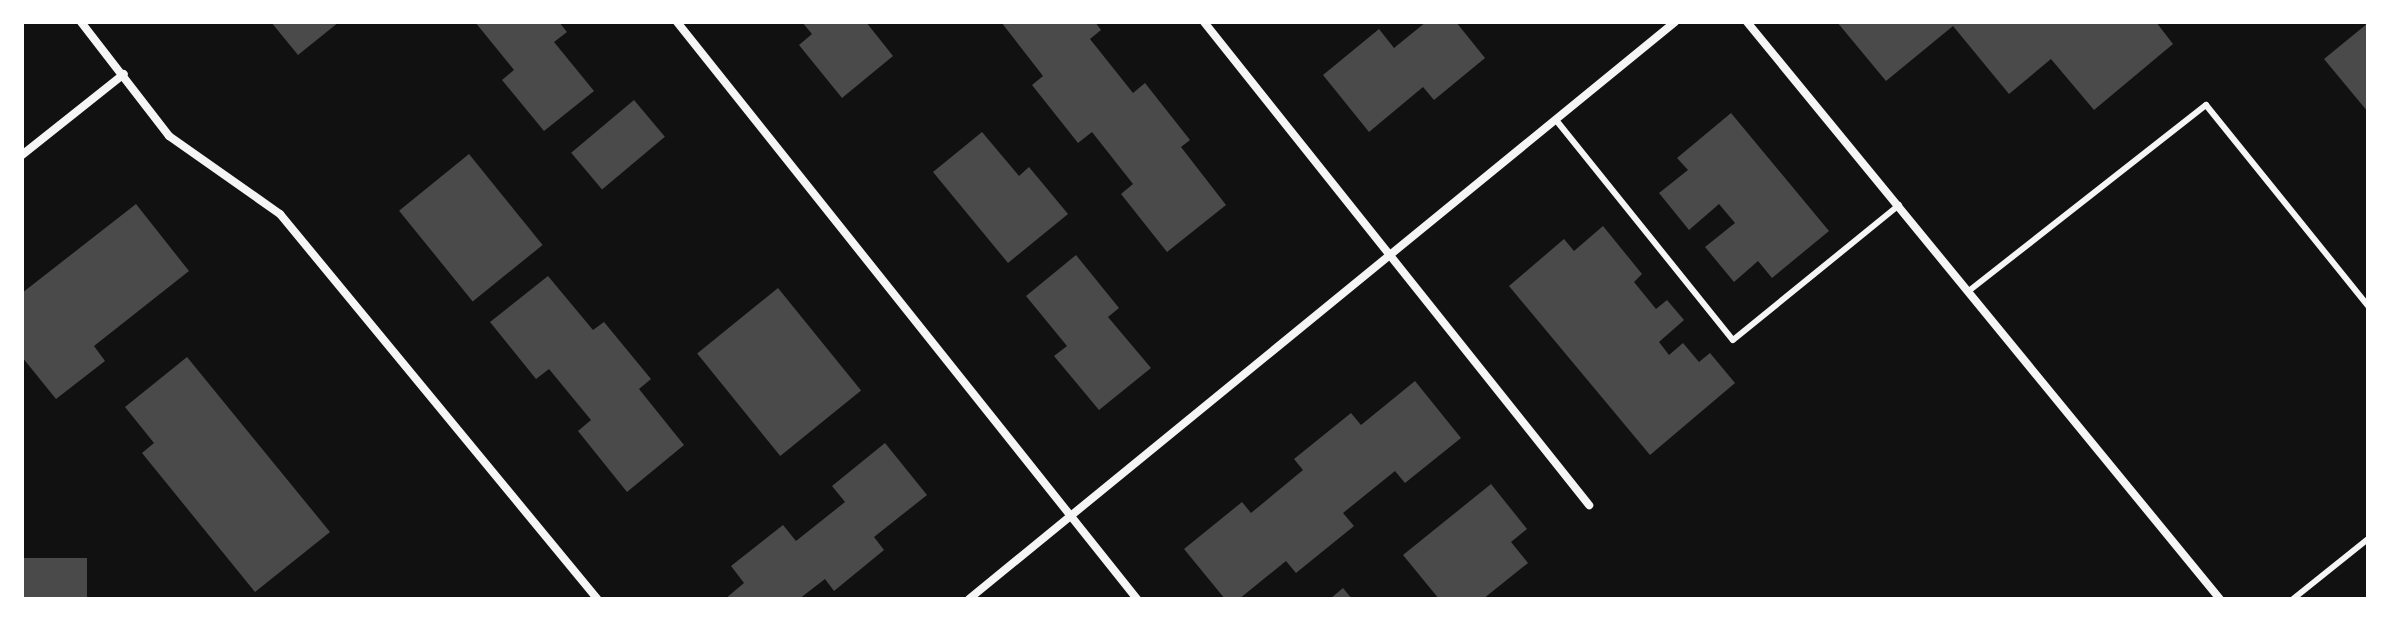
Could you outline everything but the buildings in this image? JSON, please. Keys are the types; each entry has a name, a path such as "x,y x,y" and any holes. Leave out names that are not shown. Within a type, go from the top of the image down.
{"street":[{"path":"81,22 169,136 280,214 597,599"},
{"path":"677,22 989,407 1070,518 1137,599"},
{"path":"1204,22 1589,505"},
{"path":"969,599 1390,259 1675,22"},
{"path":"1747,22 1901,204 2220,599"},
{"path":"22,155 124,74"}],"lane":[{"path":"1970,290 2206,105 2368,306"},
{"path":"1556,120 1733,340 1901,204"},
{"path":"2293,599 2368,539"}]}
